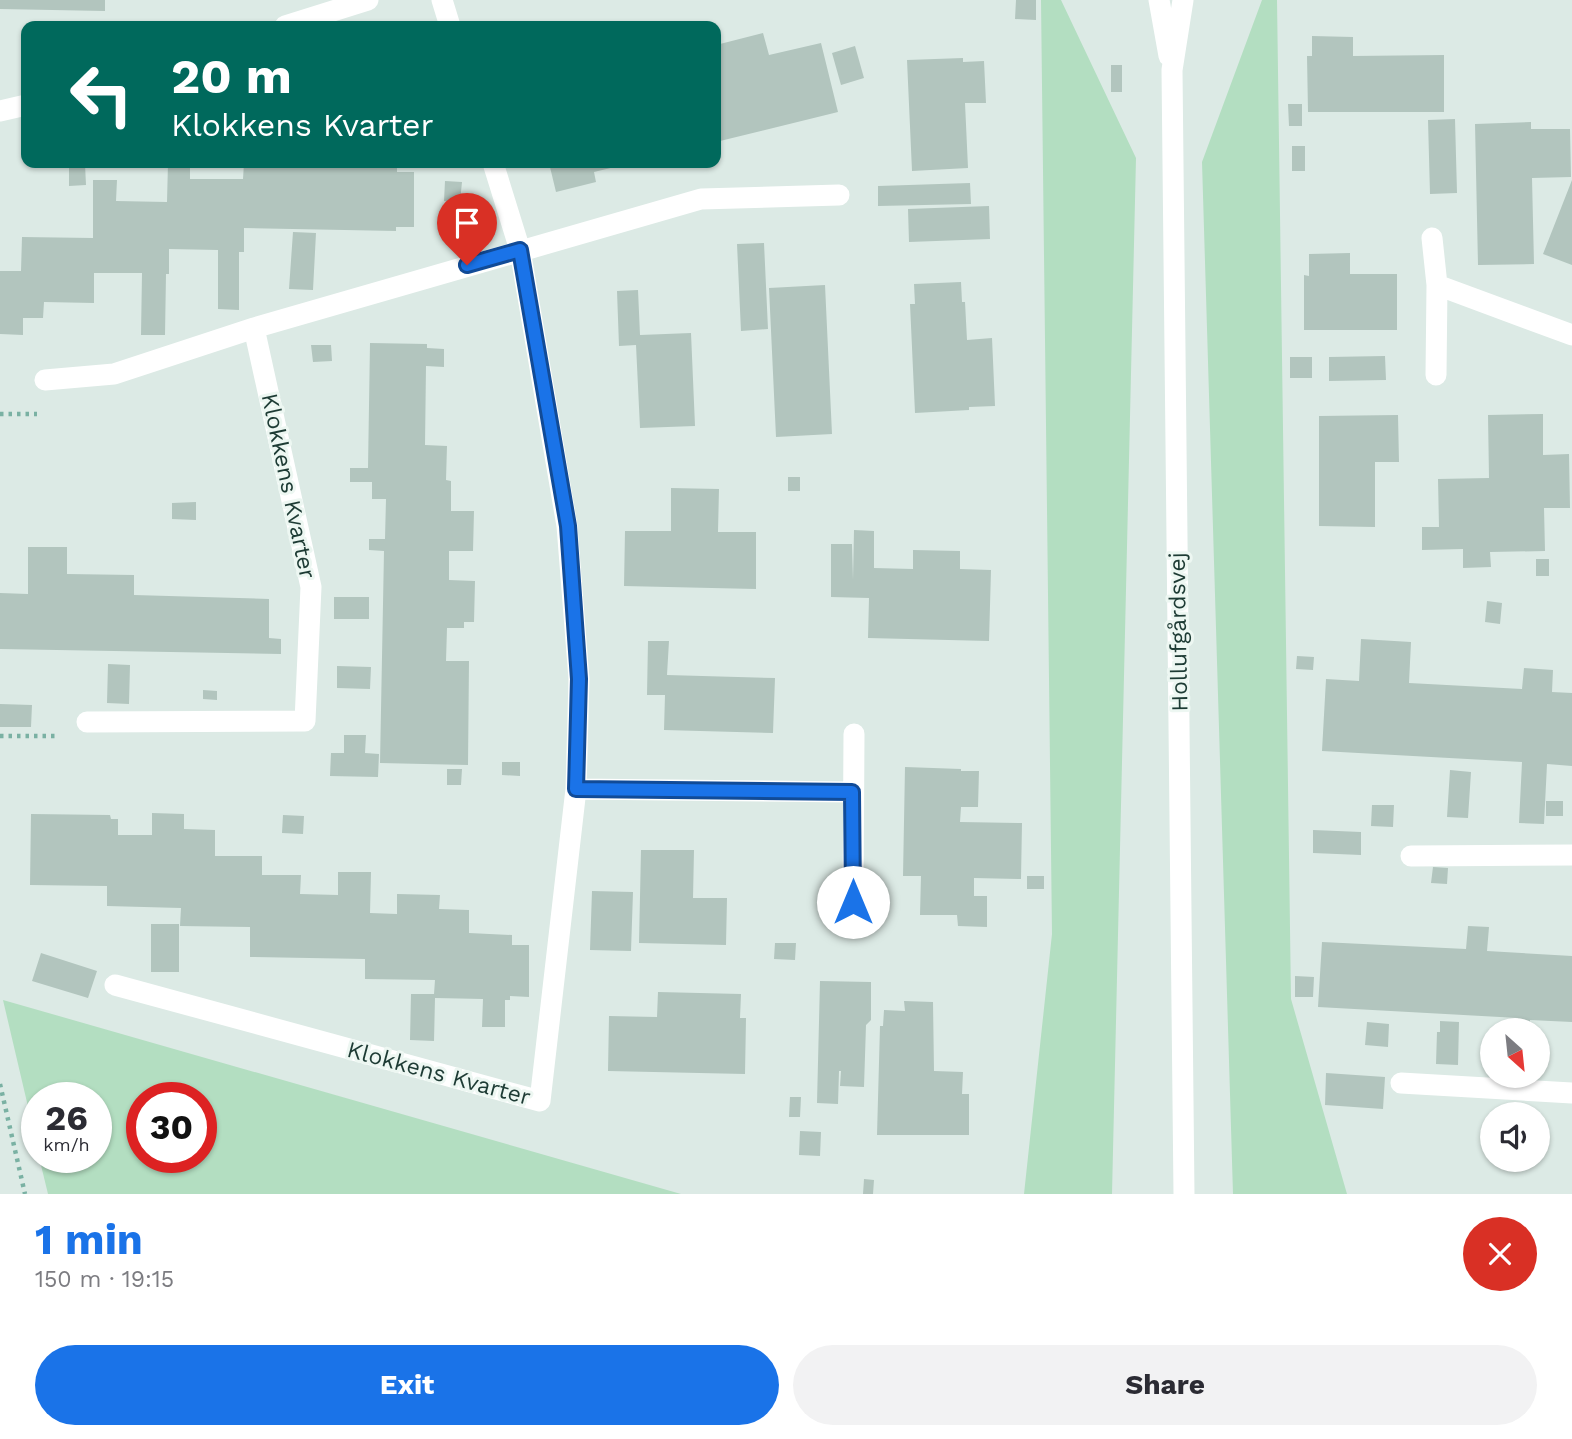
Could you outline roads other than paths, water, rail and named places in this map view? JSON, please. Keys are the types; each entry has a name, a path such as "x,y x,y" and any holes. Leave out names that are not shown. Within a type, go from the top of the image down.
{"street":[{"path":"301,21 368,0"},
{"path":"442,0 448,21"},
{"name":"Hollufgårdsvej","path":"1158,0 1172,70"},
{"name":"Hollufgårdsvej","path":"1184,0 1172,70 1184,1194"},
{"path":"0,111 21,105"},
{"name":"Klokkens Kvarter","path":"116,985 540,1101 576,789 579,679 568,526 520,250 495,168"},
{"path":"44,380 114,374 254,328 701,199 839,195"},
{"path":"1432,238 1437,285 1436,375"},
{"path":"1437,285 1572,335"},
{"name":"Klokkens Kvarter","path":"87,722 305,721 311,587 254,328"},
{"path":"853,734 853,902"},
{"path":"576,789 852,792"},
{"path":"1411,856 1572,855"},
{"path":"1401,1083 1572,1093"}]}
